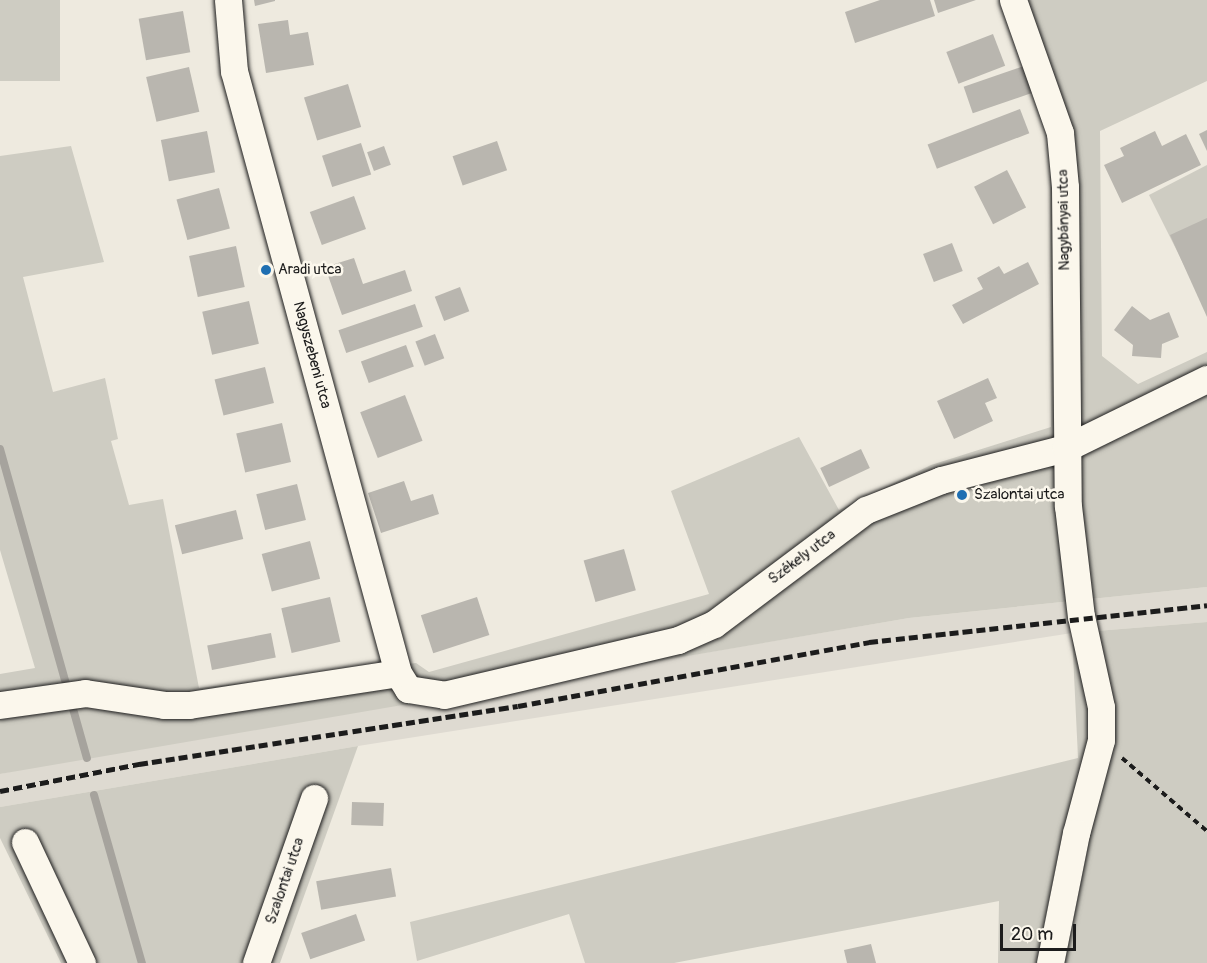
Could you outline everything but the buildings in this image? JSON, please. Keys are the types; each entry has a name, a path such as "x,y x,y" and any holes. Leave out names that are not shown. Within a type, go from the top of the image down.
{"street":[{"name":"Nagyszebeni utca","path":"228,0 234,71 398,673"},
{"name":"Nagybányai utca","path":"1013,0 1060,133 1065,186 1066,448"},
{"name":"Székely utca","path":"398,673 408,689 444,695 678,640 714,624 866,510 941,480 1066,448 1207,379"},
{"path":"1050,963 1076,833 1101,741 1101,707 1080,605 1066,448"},
{"path":"0,705 48,695 85,693 164,705 189,705 398,673"},
{"name":"Szalontai utca","path":"256,963 314,798"},
{"path":"25,842 82,963"}],"path":[{"path":"1101,741 1207,831"}],"shaded area":[{"path":"0,0 60,0 60,81 0,81"},
{"path":"1025,0 1207,0 1207,81 1100,131 1102,356 1138,384 1207,352 1207,587 909,618 0,774 0,674 35,668 0,550 0,156 71,146 104,262 23,277 53,392 105,378 118,439 111,441 129,505 163,499 199,688 416,663 429,672 709,594 671,491 799,437 839,510 931,465 1051,427 1050,138"},
{"path":"1207,165 1207,311 1149,195"},
{"path":"1207,587 1207,622 1072,633 358,746 0,807 0,774 33,767 909,618"},
{"path":"1207,622 1207,963 998,963 999,901 674,963 585,963 569,914 417,961 410,922 1078,758 1072,633"},
{"path":"358,746 280,963 61,963 0,838 0,807"}],"waterway":[{"path":"0,449 87,758"},
{"path":"94,795 142,963"}],"railway":[{"path":"0,791 139,764 518,706 869,642 1207,605"}],"place":[{"name":"Aradi utca","path":"266,270"},
{"name":"Szalontai utca","path":"962,495"}]}
